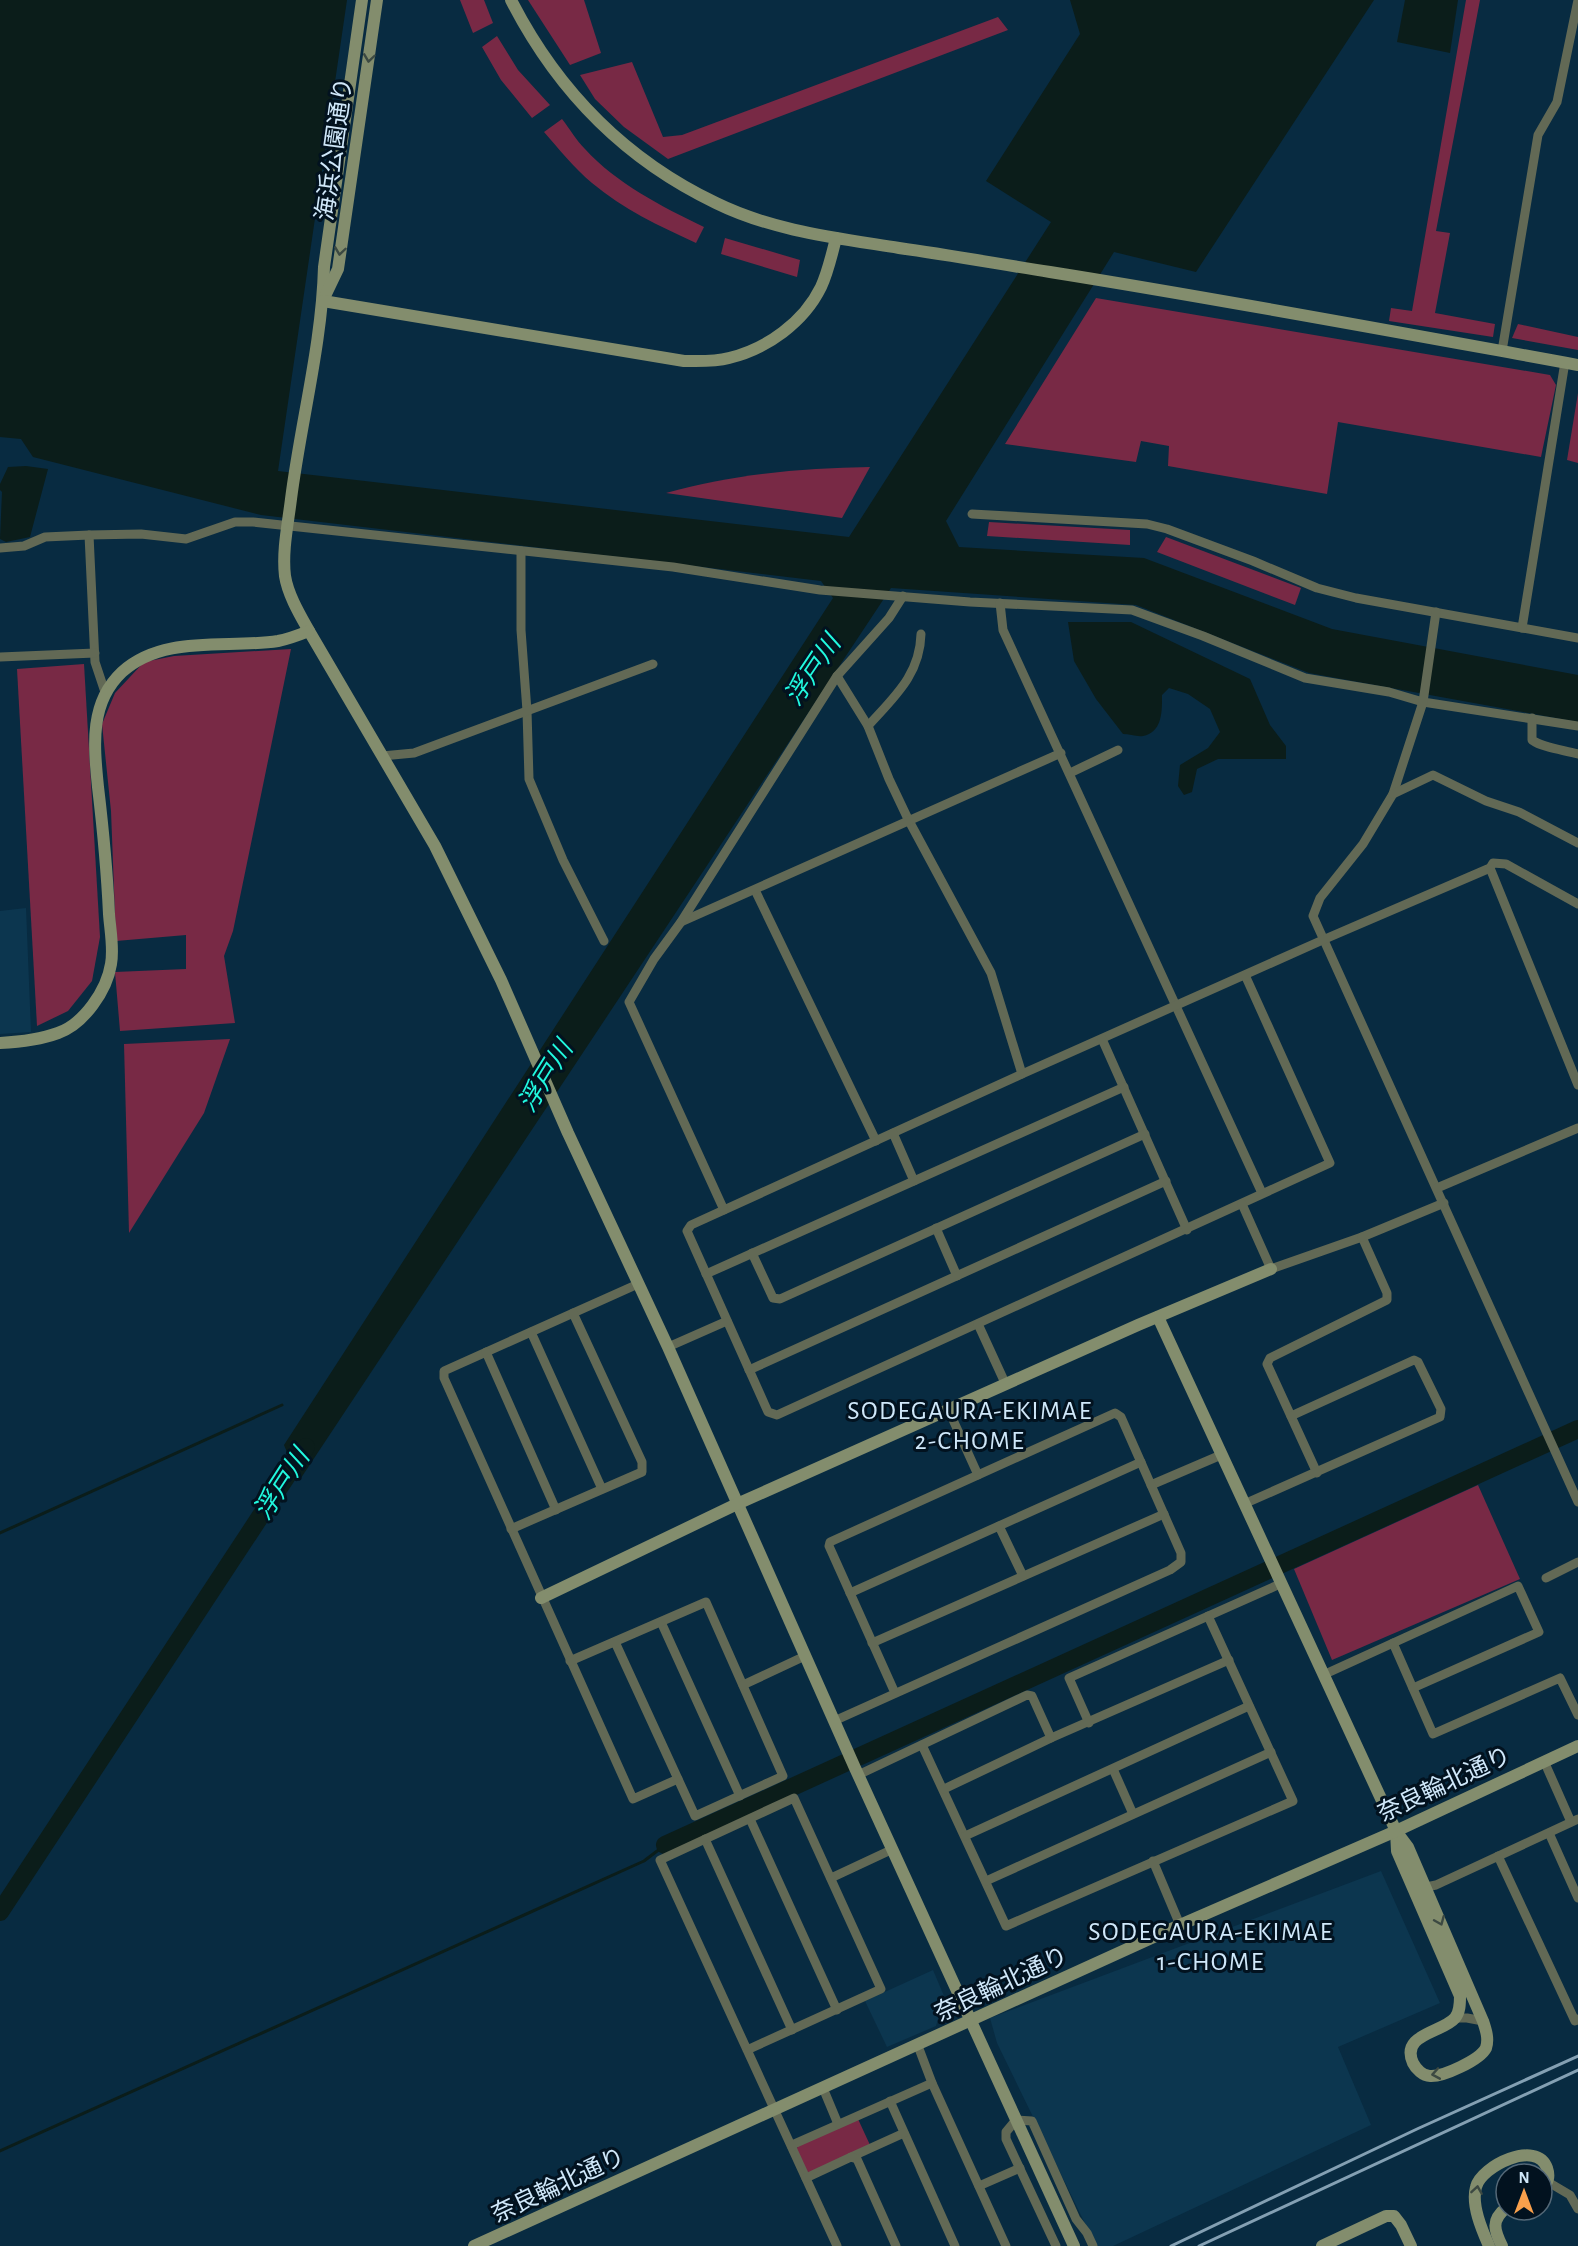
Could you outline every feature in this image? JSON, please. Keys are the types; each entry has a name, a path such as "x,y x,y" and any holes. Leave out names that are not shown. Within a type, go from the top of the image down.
{"street":[{"name":"海浜公園通り","path":"362,0 324,267 323,301 295,465 285,578 309,631 435,846 461,895 1074,2246"},
{"name":"海浜公園通り","path":"323,301 338,269 377,0"},
{"path":"511,0 545,60 575,98 634,152 671,178 718,204 745,215 836,238 1109,281 1572,363 1522,628"},
{"path":"1502,351 1538,135 1557,102 1578,0"},
{"path":"323,301 684,361 708,362 730,358 759,347 783,333 798,320 821,287 836,238"},
{"path":"972,514 1147,524 1167,529 1253,561 1317,588 1356,598 1578,638"},
{"path":"0,548 24,546 45,537 89,534 141,534 186,538 235,522 253,522 673,567 827,590 1139,611 1305,678 1389,692 1423,702 1578,726"},
{"path":"89,534 95,662 105,692"},
{"path":"521,551 521,630 530,779 563,860 604,941"},
{"path":"724,1210 628,1002 837,676 890,618 903,596"},
{"path":"1000,603 1003,630 1262,1193"},
{"path":"1436,612 1423,702 1393,794 1363,844 1320,898 1313,916 1578,1502"},
{"path":"0,1043 28,1041 59,1033 76,1023 91,1006 105,982 111,963 107,874 94,747 96,719 105,692 122,672 145,655 180,647 278,641 309,631"},
{"path":"868,726 897,695 916,664 921,652 921,634"},
{"path":"0,657 95,653"},
{"path":"382,756 414,753 653,664"},
{"path":"837,676 868,726 908,819 991,973 1022,1074"},
{"path":"1532,718 1532,740 1539,745 1552,746 1578,754"},
{"path":"1070,773 1118,750"},
{"path":"681,922 908,819 1061,753"},
{"path":"1393,794 1433,775 1486,801 1529,816 1578,843"},
{"path":"1245,975 1330,1163 777,1415 768,1412 687,1231 691,1225 1102,1038 1325,939 1490,868 1493,863 1506,864 1578,904"},
{"path":"1490,868 1578,1085"},
{"path":"755,890 876,1141"},
{"path":"1102,1038 1187,1230"},
{"path":"706,1274 1124,1087"},
{"path":"1437,1188 1578,1128"},
{"path":"893,1133 914,1181"},
{"path":"752,1253 773,1298 780,1299 1145,1134"},
{"path":"749,1370 1166,1181"},
{"path":"541,1598 737,1504 1158,1317 1271,1269 1362,1237 1444,1203"},
{"path":"1242,1204 1271,1269"},
{"path":"936,1228 957,1276"},
{"path":"1317,1473 1267,1364 1270,1358 1388,1300 1362,1237"},
{"path":"638,1284 444,1371 444,1378 633,1799 678,1779"},
{"path":"511,1529 642,1472 642,1462 573,1313"},
{"path":"1158,1317 1396,1831 1408,1847 1483,2021 1487,2040 1481,2055 1475,2060 1436,2076 1427,2076 1413,2064 1412,2046 1416,2039 1446,2025 1455,2018 1460,2008 1460,1996 1397,1851 1396,1831"},
{"path":"668,1347 727,1321"},
{"path":"978,1324 1006,1386"},
{"path":"531,1332 602,1489"},
{"path":"486,1352 556,1510"},
{"path":"1244,1504 1440,1417 1441,1408 1418,1362 1414,1360 1291,1416"},
{"path":"949,1411 978,1475"},
{"path":"834,1721 895,1694 1170,1570 1181,1562 1181,1552 1121,1417 1115,1413 830,1542 829,1546 895,1694"},
{"path":"1151,1485 1221,1455"},
{"path":"850,1593 1141,1462"},
{"path":"872,1643 1164,1514"},
{"path":"999,1526 1023,1576"},
{"path":"1546,1578 1578,1562"},
{"path":"1089,1723 1069,1678 1280,1584"},
{"path":"1323,1675 1518,1586 1539,1632 1413,1688"},
{"path":"570,1661 706,1602 783,1776 695,1816 615,1642"},
{"path":"922,1745 1006,1926 1293,1801 1208,1616"},
{"path":"661,1622 740,1796"},
{"path":"1393,1643 1433,1734 1560,1678 1578,1715"},
{"path":"743,1685 805,1656"},
{"path":"944,1789 1051,1738 1229,1660"},
{"path":"857,1771 922,1745 1028,1695 1032,1695 1051,1738"},
{"path":"965,1836 1249,1706"},
{"name":"奈良輪北通り","path":"474,2246 1180,1925 1396,1831 1578,1746"},
{"path":"986,1881 1271,1752"},
{"path":"1426,1887 1436,1885 1574,1821 1544,1761"},
{"path":"1113,1769 1132,1815"},
{"path":"747,2050 881,1989 794,1798 660,1860 747,2050 792,2147 837,2246"},
{"path":"750,1819 837,2010"},
{"path":"1549,1833 1578,1898"},
{"path":"705,1839 792,2030"},
{"path":"831,1878 893,1849"},
{"path":"1498,1856 1575,2021 1578,2019"},
{"path":"1153,1862 1180,1925"},
{"path":"1455,2018 1483,2021"},
{"path":"918,2046 932,2083 1006,2246"},
{"path":"792,2147 794,2144 932,2083"},
{"path":"823,2088 838,2124"},
{"path":"890,2101 956,2246"},
{"path":"1056,2246 1006,2139 1008,2127 1016,2120 1032,2121 1076,2219 1087,2233 1093,2246"},
{"path":"806,2178 904,2133"},
{"path":"1504,2162 1528,2154 1545,2162"},
{"path":"851,2157 857,2159 896,2246"},
{"path":"1489,2246 1475,2200 1476,2185 1480,2177 1487,2169 1494,2166"},
{"path":"979,2186 1020,2168"},
{"path":"1554,2189 1570,2195 1578,2209"},
{"path":"1322,2246 1342,2242 1386,2216 1394,2216 1411,2246"},
{"path":"1496,2222 1496,2234 1502,2246"}],"shaded area":[{"path":"460,0 484,0 493,23 473,33"},
{"path":"528,0 584,0 601,53 570,65"},
{"path":"1466,0 1480,0 1436,231 1450,233 1435,313 1495,324 1493,337 1389,321 1391,308 1412,311"},
{"path":"998,17 1008,30 668,159 624,127 595,99 580,75 632,62 663,137 682,135"},
{"path":"497,36 518,70 550,105 532,118 501,80 482,47"},
{"path":"562,119 582,146 625,184 704,227 696,243 629,209 585,177 544,132"},
{"path":"725,238 800,260 797,277 721,254"},
{"path":"1096,298 1550,375 1556,385 1541,457 1338,422 1327,494 1168,466 1169,446 1141,441 1136,462 1005,444"},
{"path":"1518,324 1578,337 1578,350 1512,338"},
{"path":"1578,393 1578,463 1567,460"},
{"path":"870,467 842,518 666,493 716,481 767,473"},
{"path":"989,522 1130,530 1130,545 987,536"},
{"path":"1166,537 1301,588 1295,605 1157,552"},
{"path":"291,649 233,931 224,956 235,1023 120,1031 115,972 186,969 186,935 116,941 111,811 102,724 115,693 144,662 174,656"},
{"path":"84,664 100,937 92,981 68,1011 37,1026 17,669"},
{"path":"26,908 31,1032 0,1034 0,911"},
{"path":"230,1039 204,1113 129,1233 124,1044"},
{"path":"1478,1485 1520,1579 1332,1660 1294,1569"},
{"path":"1381,1871 1440,2003 1338,2047 1371,2125 1113,2246 1096,2246 997,2043 990,2018"},
{"path":"933,1970 944,1996 936,2026 887,2047 865,2001"},
{"path":"858,2119 870,2145 810,2173 806,2171 796,2150 798,2146"}],"water":[{"path":"0,0 347,0 278,471 849,537 1051,222 986,181 1080,34 1070,0 1374,0 1196,272 1114,252 946,521 959,547 1144,558 1332,629 1578,675 1578,722 1309,673 1136,605 891,588 299,1481 284,1445 833,598 821,581 261,515 33,457 21,439 0,437"},
{"path":"1405,0 1458,0 1450,53 1397,42"},
{"path":"26,466 48,469 30,537 6,542 0,539 2,492 0,484 8,467"},
{"path":"1068,622 1131,622 1250,679 1270,725 1286,746 1286,759 1218,759 1197,769 1192,792 1184,795 1178,786 1180,765 1208,748 1220,732 1210,709 1188,694 1169,688 1162,695 1158,725 1150,734 1138,736 1123,734 1096,699 1074,661"}],"waterway":[{"path":"0,1533 282,1405"},
{"path":"665,1845 1578,1429"},
{"name":"浮戸川","path":"0,1912 306,1447"},
{"path":"0,2151 644,1861 665,1845"}],"railway":[{"path":"1171,2246 1417,2129 1578,2056"},
{"path":"1199,2246 1578,2070"}],"district":[{"name":"SODEGAURA-EKIMAE 2-CHOME","path":"970,1425"},
{"name":"SODEGAURA-EKIMAE 1-CHOME","path":"1211,1946"}]}
